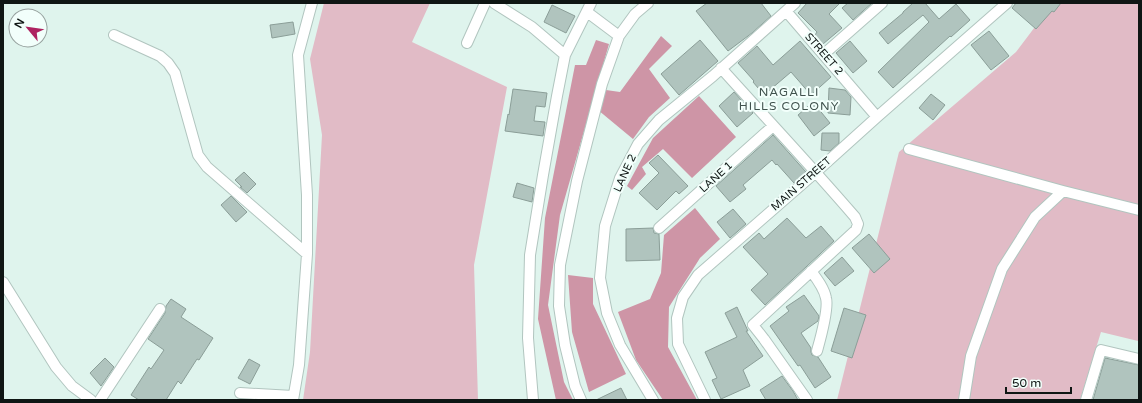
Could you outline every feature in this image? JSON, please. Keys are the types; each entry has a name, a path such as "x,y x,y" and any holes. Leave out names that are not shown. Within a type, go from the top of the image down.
{"street":[{"path":"240,393 293,398 299,365 307,254 307,195 298,55 312,3"},
{"path":"467,43 485,3"},
{"path":"494,3 532,27 565,55"},
{"path":"581,400 575,386 565,345 559,306 560,265 576,181 602,84 619,36 635,14 648,3"},
{"name":"LANE 2","path":"653,400 620,345 607,313 600,278 605,226 620,178 638,144 659,120 795,3"},
{"path":"824,54 882,3"},
{"name":"MAIN STREET","path":"705,400 678,344 677,318 683,297 698,275 1007,3"},
{"path":"533,400 528,338 530,255 544,167 565,55 589,8 619,36"},
{"name":"STREET 2","path":"786,11 877,117"},
{"path":"114,35 160,56 168,63 175,73 198,155 207,167 307,254"},
{"path":"721,68 816,172 855,217 858,224 856,230 753,325 806,400"},
{"name":"LANE 1","path":"659,228 773,126"},
{"path":"909,149 1139,210"},
{"path":"964,400 971,356 1002,269 1034,217 1063,191"},
{"path":"811,271 824,290 827,300 817,351"},
{"path":"3,282 56,367 72,386 86,399"},
{"path":"100,400 160,309"},
{"path":"1086,400 1101,350 1139,359"}],"shaded area":[{"path":"324,3 430,3 412,42 507,87 474,265 478,400 303,400 310,352 322,135 310,59"},
{"path":"1053,3 1139,3 1138,341 1101,332 1080,400 837,400 899,152 1016,52"},
{"path":"661,36 672,46 649,69 670,98 649,117 633,139 598,110 606,90 620,92"},
{"path":"596,40 609,44 560,215 548,305 564,382 573,400 556,400 538,319 545,218 575,65 586,65"},
{"path":"699,96 736,137 692,178 663,149 642,167 646,174 632,190 627,186 653,138"},
{"path":"695,208 720,239 700,258 669,307 668,347 697,400 663,400 636,360 618,312 650,299 661,273 664,235"},
{"path":"568,275 593,278 593,304 626,374 589,392 572,332"}],"building":[{"path":"707,3 761,3 771,16 728,51 696,11"},
{"path":"807,3 840,3 829,14 842,28 823,44 815,35 817,32 798,13"},
{"path":"848,3 872,3 853,20 842,8"},
{"path":"913,3 925,3 939,19 956,4 970,20 951,37 950,36 893,88 878,72 929,22 923,15 888,44 879,33"},
{"path":"1016,3 1061,3 1036,29 1012,8"},
{"path":"552,5 575,16 566,33 544,22"},
{"path":"293,22 295,34 272,38 270,25"},
{"path":"989,31 1009,56 991,70 971,45"},
{"path":"700,40 718,61 679,95 661,74"},
{"path":"800,41 831,77 811,95 791,72 764,95 738,63 757,46 773,65"},
{"path":"850,41 867,61 853,73 836,53"},
{"path":"829,88 845,90 851,97 850,115 828,113"},
{"path":"513,89 547,93 545,107 536,106 534,121 545,122 543,136 505,131"},
{"path":"734,92 753,113 737,127 719,106"},
{"path":"931,94 945,105 933,120 919,108"},
{"path":"813,102 830,123 814,136 798,115"},
{"path":"822,133 839,133 839,143 830,151 821,150"},
{"path":"773,135 806,172 794,183 772,160 743,185 746,189 730,202 716,186"},
{"path":"658,155 688,186 679,194 676,191 657,210 639,193 659,173 649,163"},
{"path":"244,172 256,184 247,193 235,180"},
{"path":"517,183 534,188 532,202 513,197"},
{"path":"231,196 247,212 236,222 221,205"},
{"path":"733,209 746,224 730,238 717,222"},
{"path":"787,218 806,238 821,226 834,241 765,305 751,290 768,274 743,247 759,233 764,239"},
{"path":"653,228 654,233 659,234 660,260 626,261 626,229"},
{"path":"869,234 890,259 874,273 852,248"},
{"path":"842,257 854,271 835,286 824,273"},
{"path":"804,295 819,316 818,321 801,333 811,348 812,355 818,357 831,377 815,388 800,365 798,366 770,326 789,311 786,307"},
{"path":"171,299 186,309 181,317 213,338 181,384 178,381 166,400 139,400 131,395 149,367 151,369 164,350 148,339 165,313 166,306"},
{"path":"737,307 748,331 746,331 763,356 743,370 750,386 721,399 712,380 717,378 705,352 737,337 725,313"},
{"path":"844,308 866,315 852,358 831,351"},
{"path":"105,358 114,367 101,386 90,373"},
{"path":"1105,358 1139,365 1139,400 1093,400"},
{"path":"249,359 260,365 250,384 238,378"},
{"path":"782,376 798,400 766,400 760,390"},
{"path":"621,388 627,400 596,400"}],"district":[{"name":"NAGALLI HILLS COLONY","path":"789,99"}]}
